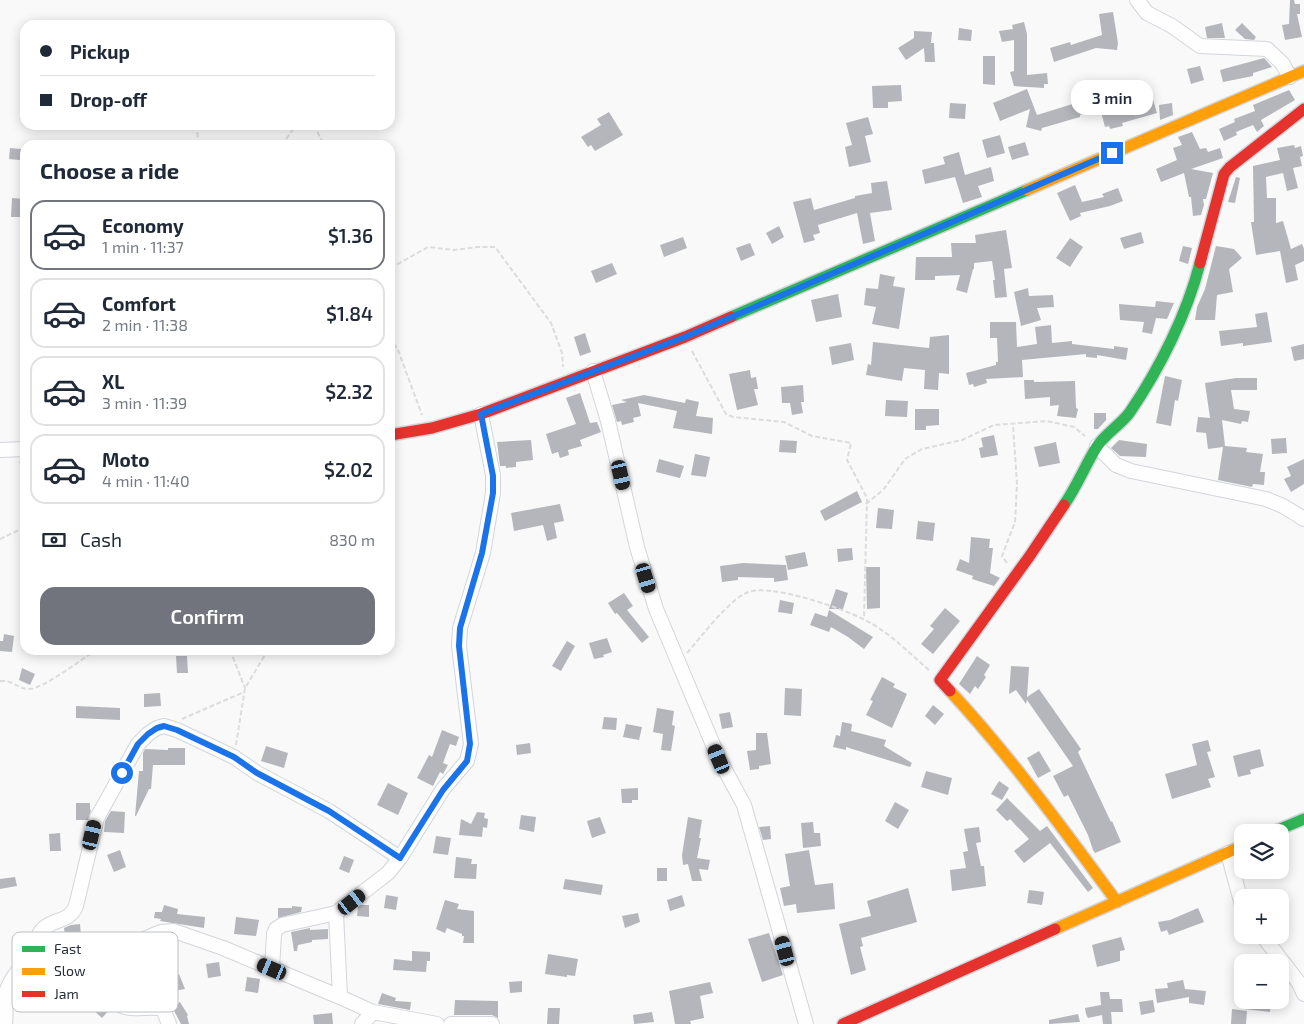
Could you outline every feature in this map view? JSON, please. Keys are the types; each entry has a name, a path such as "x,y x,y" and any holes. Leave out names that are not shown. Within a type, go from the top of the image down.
{"main road":[{"path":"395,434 429,429 481,414 685,337 1304,71"},
{"path":"1117,902 1014,766 978,721 940,680 1075,489 1096,446 1129,412 1163,356 1194,286 1224,174 1230,167 1304,109"},
{"path":"1289,826 1304,819"},
{"path":"844,1024 866,1020 1117,902 1234,850"}],"street":[{"path":"1137,0 1147,13 1172,26 1200,46 1267,50 1282,62 1290,77"},
{"path":"593,371 608,421 637,547 656,609 719,759 748,816 806,1024"},
{"path":"272,969 276,929 282,925 336,913 388,873 400,858 443,790 467,761 470,753 470,744 459,646 460,628 482,553 493,493 493,476 481,414"},
{"path":"1096,446 1116,465 1131,471 1266,499 1284,506 1304,519"},
{"path":"0,450 20,449"},
{"path":"41,932 73,913 97,818 138,744 148,734 164,726 177,730 234,757 257,773 329,811 400,858"},
{"path":"1228,853 1238,889"},
{"path":"336,913 340,997"},
{"path":"161,932 177,932"},
{"path":"178,932 223,948 372,1012 437,1024"},
{"path":"1269,944 1299,983 1304,994"},
{"path":"5,1024 6,993 12,980"},
{"path":"164,1012 170,1024"},
{"path":"362,1024 372,1012"},
{"path":"451,1024 492,1024"}],"path":[{"path":"395,265 428,247 454,250 478,246 495,247 551,323 562,354 564,382"},
{"path":"685,337 726,414 733,417 784,422 812,436 851,442 847,460 867,498 864,619"},
{"path":"395,345 419,410 429,429"},
{"path":"866,504 884,489 905,459 922,449 962,440 994,425 1047,422 1074,427 1096,446"},
{"path":"1013,424 1017,484 1015,522 1002,556 1015,576"},
{"path":"0,540 20,530"},
{"path":"678,664 736,597 748,591 786,593 864,619 886,634 940,680"},
{"path":"0,681 10,681 22,688 32,689 88,655"},
{"path":"232,655 245,688"},
{"path":"234,757 245,688 265,655"},
{"path":"164,726 244,692"}],"building":[{"path":"1290,0 1294,0 1295,4 1300,4 1300,14 1297,14 1302,37 1285,40 1282,25 1289,24"},
{"path":"1113,12 1118,43 1117,50 1096,48 1054,62 1050,48 1070,42 1071,45 1102,35 1099,14"},
{"path":"1024,22 1027,34 1027,75 1047,73 1048,84 1044,84 1044,88 1014,86 1010,72 1014,71 1014,40 1002,42 999,31 1013,29 1012,25"},
{"path":"1222,23 1225,38 1207,38 1205,27"},
{"path":"1242,23 1256,37 1254,40 1245,39 1235,30"},
{"path":"959,28 972,30 971,41 958,40"},
{"path":"914,31 932,32 931,43 934,43 935,62 925,62 924,48 906,60 898,48 914,38"},
{"path":"983,56 995,56 995,85 983,84"},
{"path":"1264,58 1272,67 1253,73 1253,76 1223,82 1220,70"},
{"path":"1200,66 1204,80 1191,84 1187,69"},
{"path":"901,85 902,101 888,102 888,108 873,108 872,86"},
{"path":"1027,89 1037,115 1079,102 1076,93 1085,89 1089,100 1124,92 1128,103 1152,96 1157,113 1122,123 1123,126 1110,129 1109,126 1105,127 1100,108 1080,115 1080,117 1042,128 1041,131 1026,127 1030,109 1000,121 993,103"},
{"path":"1289,90 1295,100 1261,120 1264,126 1257,132 1253,125 1236,132 1237,135 1224,141 1219,129 1235,122 1234,119 1255,111 1253,105"},
{"path":"950,103 966,104 965,119 949,118"},
{"path":"1172,103 1173,115 1160,120 1159,105"},
{"path":"609,112 623,135 595,151 591,145 588,147 581,137 601,125 597,119"},
{"path":"868,117 873,134 865,136 871,162 849,167 845,147 852,145 846,123"},
{"path":"1192,132 1200,149 1206,148 1208,152 1220,148 1223,158 1191,169 1213,173 1206,199 1203,199 1204,205 1201,215 1193,216 1191,197 1189,197 1184,173 1161,182 1156,169 1177,160 1173,148 1182,145 1178,137"},
{"path":"1000,135 1005,153 987,158 982,140"},
{"path":"1025,142 1029,155 1012,160 1008,147"},
{"path":"1294,145 1295,148 1301,146 1303,156 1300,157 1302,166 1293,168 1298,188 1287,191 1283,173 1266,177 1267,198 1276,198 1276,223 1283,221 1291,249 1302,244 1304,249 1304,261 1295,265 1298,280 1286,283 1280,251 1256,255 1251,222 1254,222 1253,166 1280,160 1277,148"},
{"path":"10,148 20,149 20,160 9,159"},
{"path":"959,152 965,175 991,167 994,181 978,186 982,197 963,203 955,177 925,184 922,170 945,164 943,157"},
{"path":"1236,177 1240,178 1235,203 1228,202"},
{"path":"887,181 892,210 870,213 875,241 863,244 857,213 818,225 820,233 813,235 815,240 804,243 793,202 811,198 814,210 855,198 855,196 872,193 871,183"},
{"path":"1075,185 1082,202 1104,197 1102,194 1118,188 1123,201 1080,213 1081,216 1070,221 1057,193"},
{"path":"12,198 20,199 20,217 11,217"},
{"path":"779,226 784,237 772,244 766,233"},
{"path":"1006,230 1012,268 1004,269 1007,297 995,298 992,261 974,263 967,293 956,290 960,275 935,276 935,280 915,280 916,257 952,257 951,243 976,243 975,235"},
{"path":"1141,232 1144,243 1124,249 1120,238"},
{"path":"683,237 687,248 664,257 660,245"},
{"path":"1070,238 1083,247 1070,267 1056,258"},
{"path":"750,243 755,255 741,261 736,248"},
{"path":"1183,246 1192,248 1188,264 1179,261"},
{"path":"1216,246 1234,249 1242,258 1229,269 1233,292 1217,295 1215,320 1195,320 1197,307 1205,289"},
{"path":"612,263 617,274 596,283 591,271"},
{"path":"880,274 895,277 893,286 905,288 899,329 872,324 876,307 864,305 866,288 878,289"},
{"path":"1028,288 1029,296 1053,295 1054,307 1037,308 1041,320 1021,326 1014,292"},
{"path":"838,294 842,317 816,322 811,300"},
{"path":"1156,301 1174,303 1167,319 1156,318 1152,334 1142,332 1144,322 1120,320 1119,304 1155,307"},
{"path":"1267,312 1272,342 1243,346 1243,343 1221,346 1219,331 1257,327 1255,314"},
{"path":"990,322 1016,322 1017,347 1037,344 1035,327 1051,325 1052,343 1072,341 1072,344 1114,349 1114,346 1128,348 1126,360 1097,355 1097,358 1086,357 1086,354 1022,360 1023,377 986,379 987,383 974,387 973,384 969,385 966,373 996,365 996,362 998,362 997,338 990,338"},
{"path":"585,333 591,352 580,356 574,337"},
{"path":"949,335 949,374 939,373 938,390 924,389 925,370 904,368 902,381 866,375 868,364 871,365 873,342 929,348 930,337"},
{"path":"851,343 854,360 832,365 829,347"},
{"path":"1304,344 1304,359 1294,361 1291,347"},
{"path":"750,370 751,378 756,377 758,389 754,389 758,405 737,410 729,374"},
{"path":"1165,376 1182,380 1178,401 1175,400 1171,426 1156,423"},
{"path":"1236,378 1257,378 1257,390 1231,390 1234,409 1250,411 1248,422 1242,421 1241,424 1222,420 1225,446 1247,448 1246,452 1263,454 1260,472 1265,472 1264,485 1253,484 1252,487 1218,480 1223,447 1208,449 1206,433 1196,432 1198,417 1210,418 1205,383"},
{"path":"1024,380 1034,380 1034,382 1075,381 1076,408 1078,409 1076,418 1057,416 1059,405 1050,406 1050,397 1025,399"},
{"path":"803,385 804,402 801,402 803,413 792,415 790,403 782,403 781,387"},
{"path":"580,393 590,423 597,422 601,432 580,440 582,446 568,450 569,455 560,458 558,452 552,454 546,434 576,424 566,398"},
{"path":"644,395 685,403 686,399 699,402 696,416 713,418 712,434 673,428 677,411 638,403 641,416 633,418 634,422 622,425 621,421 617,422 612,405 627,402 621,400"},
{"path":"886,400 908,401 907,417 885,416"},
{"path":"915,409 939,409 939,425 926,426 926,430 915,430"},
{"path":"1094,413 1106,413 1107,419 1098,429 1094,429"},
{"path":"994,435 998,455 981,458 979,448 983,447 981,438"},
{"path":"1286,438 1287,453 1272,454 1271,439"},
{"path":"531,440 533,460 516,462 516,467 506,468 506,466 500,466 497,442"},
{"path":"780,440 797,441 796,453 779,452"},
{"path":"1119,440 1147,444 1146,457 1120,456 1111,448"},
{"path":"1056,442 1060,463 1039,467 1034,447"},
{"path":"695,454 710,457 706,477 691,475"},
{"path":"659,459 684,466 680,478 656,472"},
{"path":"1304,459 1304,484 1291,492 1284,479 1291,476 1287,467"},
{"path":"857,491 862,502 825,521 820,511"},
{"path":"560,504 564,521 554,523 557,538 547,541 543,525 514,531 511,513"},
{"path":"878,508 894,510 892,529 876,528"},
{"path":"918,521 935,523 933,541 916,539"},
{"path":"971,537 990,539 989,548 993,548 990,573 1000,578 994,586 972,579 973,576 956,570 960,559 969,563"},
{"path":"852,548 853,560 838,562 837,549"},
{"path":"805,552 808,566 788,570 785,556"},
{"path":"743,563 786,565 788,580 774,582 774,578 738,577 738,580 722,582 720,566"},
{"path":"866,567 880,567 880,608 867,609"},
{"path":"836,589 848,593 843,609 829,609"},
{"path":"624,593 633,606 627,610 649,637 642,643 617,613 615,614 608,603"},
{"path":"780,600 794,603 792,614 778,612"},
{"path":"945,608 960,621 933,654 921,644 934,629 930,626"},
{"path":"829,610 873,637 864,649 831,627 829,632 810,625 815,613 827,617"},
{"path":"4,634 14,636 12,652 0,651 0,641 3,641"},
{"path":"607,638 612,652 603,655 604,657 594,659 589,643"},
{"path":"567,641 575,646 561,671 552,666"},
{"path":"176,656 187,656 188,673 177,673"},
{"path":"977,656 990,665 984,675 986,677 978,689 975,686 970,694 959,684"},
{"path":"1011,666 1029,667 1027,697 1039,689 1081,749 1078,752 1121,842 1095,853 1093,850 1088,835 1068,795 1064,797 1053,776 1073,766 1027,700 1026,704 1016,690 1009,694"},
{"path":"22,668 35,674 30,685 19,680"},
{"path":"882,677 895,684 893,687 907,694 892,728 866,715 873,701 870,700"},
{"path":"785,688 802,689 801,716 784,715"},
{"path":"160,693 161,706 144,707 144,694"},
{"path":"933,705 944,714 935,725 925,716"},
{"path":"76,706 120,708 120,720 76,718"},
{"path":"657,708 674,711 672,725 675,726 671,751 661,750 663,734 653,732"},
{"path":"730,712 733,727 722,729 719,714"},
{"path":"604,717 617,718 616,730 602,729"},
{"path":"842,722 852,724 851,731 886,740 884,746 912,763 910,767 846,747 846,750 833,747 836,735 840,736"},
{"path":"626,724 642,727 639,740 623,737"},
{"path":"442,730 459,737 456,746 450,744 443,763 448,765 443,774 440,772 433,786 417,778 429,755 432,757"},
{"path":"756,733 767,733 771,764 759,766 759,769 750,770 747,751 756,750"},
{"path":"1208,740 1211,751 1207,752 1215,777 1208,779 1211,787 1172,799 1165,774 1197,765 1192,744"},
{"path":"530,743 531,753 517,755 516,745"},
{"path":"266,746 288,753 284,768 261,761"},
{"path":"168,748 185,748 185,765 153,765 151,789 149,789 135,816 139,771 143,771 143,753 145,749 168,750"},
{"path":"1260,749 1264,766 1250,770 1251,774 1238,777 1233,756"},
{"path":"1039,751 1051,771 1038,778 1027,758"},
{"path":"926,771 952,778 948,795 921,787"},
{"path":"999,781 1009,788 1002,800 991,794"},
{"path":"388,783 408,793 398,815 377,805"},
{"path":"638,788 638,800 632,800 632,803 622,803 621,789"},
{"path":"1007,798 1040,831 1047,826 1093,888 1088,892 1050,843 1024,863 1014,851 1029,839 1010,819 1007,821 996,810"},
{"path":"895,802 909,810 898,829 885,821"},
{"path":"76,803 90,803 91,810 88,820 76,820"},
{"path":"111,811 125,812 124,833 104,832 105,821"},
{"path":"477,812 485,813 484,818 488,819 487,828 483,827 482,837 459,835 461,819 471,824"},
{"path":"521,815 536,817 534,832 519,829"},
{"path":"600,817 606,833 592,838 587,821"},
{"path":"688,817 702,820 697,858 710,860 708,870 699,869 702,881 692,881 688,864 683,865 682,855"},
{"path":"813,822 814,833 820,833 821,846 803,848 801,823"},
{"path":"770,826 771,839 763,840 759,827"},
{"path":"979,827 981,842 976,843 981,866 984,866 986,886 952,891 950,870 966,868 963,852 968,851 964,829"},
{"path":"60,833 61,851 50,851 49,834"},
{"path":"436,836 451,838 448,855 433,853"},
{"path":"120,850 126,867 114,872 107,855"},
{"path":"809,850 815,885 833,883 835,909 797,913 796,904 784,906 780,888 790,886 785,854"},
{"path":"344,856 354,860 349,873 339,869"},
{"path":"456,857 472,859 471,864 477,864 476,879 454,878"},
{"path":"657,868 667,868 667,881 657,881"},
{"path":"15,877 17,886 0,889 0,879"},
{"path":"565,879 603,885 601,895 563,889"},
{"path":"908,888 917,922 861,938 863,946 860,947 866,970 851,975 839,924 871,916 867,901"},
{"path":"1029,890 1044,892 1042,905 1027,903"},
{"path":"386,895 398,897 396,910 384,908"},
{"path":"682,895 685,906 670,911 667,900"},
{"path":"445,900 459,904 457,909 474,911 474,943 463,943 464,936 462,934 447,928 445,933 436,929"},
{"path":"164,905 178,909 177,914 205,917 204,928 160,921 161,919 154,918 155,912 162,912"},
{"path":"369,905 369,917 357,916 358,907"},
{"path":"292,906 302,907 301,912 278,918 278,908 292,908"},
{"path":"1198,908 1204,922 1169,935 1167,930 1161,932 1158,922 1170,920"},
{"path":"638,913 640,922 625,928 622,916"},
{"path":"236,917 259,920 256,936 234,934"},
{"path":"80,924 81,932 64,932 64,928"},
{"path":"310,928 310,930 328,929 328,939 312,940 312,942 298,945 297,951 294,951 291,932"},
{"path":"769,933 783,975 762,982 748,939"},
{"path":"1121,937 1125,950 1120,951 1120,961 1097,967 1092,945"},
{"path":"412,951 430,952 430,961 427,961 426,972 393,970 394,959 412,961"},
{"path":"548,954 578,959 575,976 567,975 567,977 545,974"},
{"path":"219,962 221,976 208,978 206,964"},
{"path":"179,974 185,989 178,990"},
{"path":"247,977 260,979 258,993 245,991"},
{"path":"1183,980 1185,989 1206,991 1204,1005 1189,1003 1189,997 1157,1003 1155,989 1168,988 1167,983"},
{"path":"522,981 522,992 510,993 509,982"},
{"path":"710,982 713,993 700,996 704,1018 690,1021 691,1024 675,1024 669,991"},
{"path":"1100,992 1109,992 1110,999 1122,999 1123,1012 1111,1012 1112,1024 1103,1024 1102,1015 1088,1018 1086,1014 1085,1008 1101,1005"},
{"path":"382,993 396,998 395,1001 411,1002 410,1010 378,1004"},
{"path":"455,1000 498,1001 498,1018 492,1015 454,1015"},
{"path":"1153,1000 1155,1012 1141,1015 1139,1002"},
{"path":"180,1002 188,1015 189,1024 181,1024 175,1012 178,1012 178,1003"},
{"path":"548,1008 560,1008 559,1024 547,1024"},
{"path":"1232,1009 1247,1011 1246,1024 1231,1024"},
{"path":"1244,1009 1270,1009 1270,1012"},
{"path":"95,1012 107,1012 102,1018"},
{"path":"652,1012 654,1022 634,1024 633,1015"},
{"path":"332,1013 333,1024 314,1024 313,1015"},
{"path":"1078,1014 1080,1022 1049,1024 1049,1020"}],"traffic: fast":[{"path":"731,317 1027,190"},
{"path":"1064,505 1099,443 1126,417 1152,377 1180,321 1200,263"},
{"path":"1289,825 1304,819"}],"traffic: slow":[{"path":"1027,190 1304,71"},
{"path":"950,691 1016,768 1117,902"},
{"path":"1055,929 1234,850"}],"traffic: jam":[{"path":"1200,263 1224,174 1230,167 1304,109"},
{"path":"395,434 432,428 481,414 685,337 731,317"},
{"path":"950,691 940,680 1029,557 1064,505"},
{"path":"843,1024 1055,929"}],"route":[{"path":"122,773 138,744 148,734 164,726 177,730 234,757 257,773 329,811 400,858 443,790 467,761 470,753 459,646 460,628 482,553 493,493 493,476 481,414 685,337 1112,153"}]}
